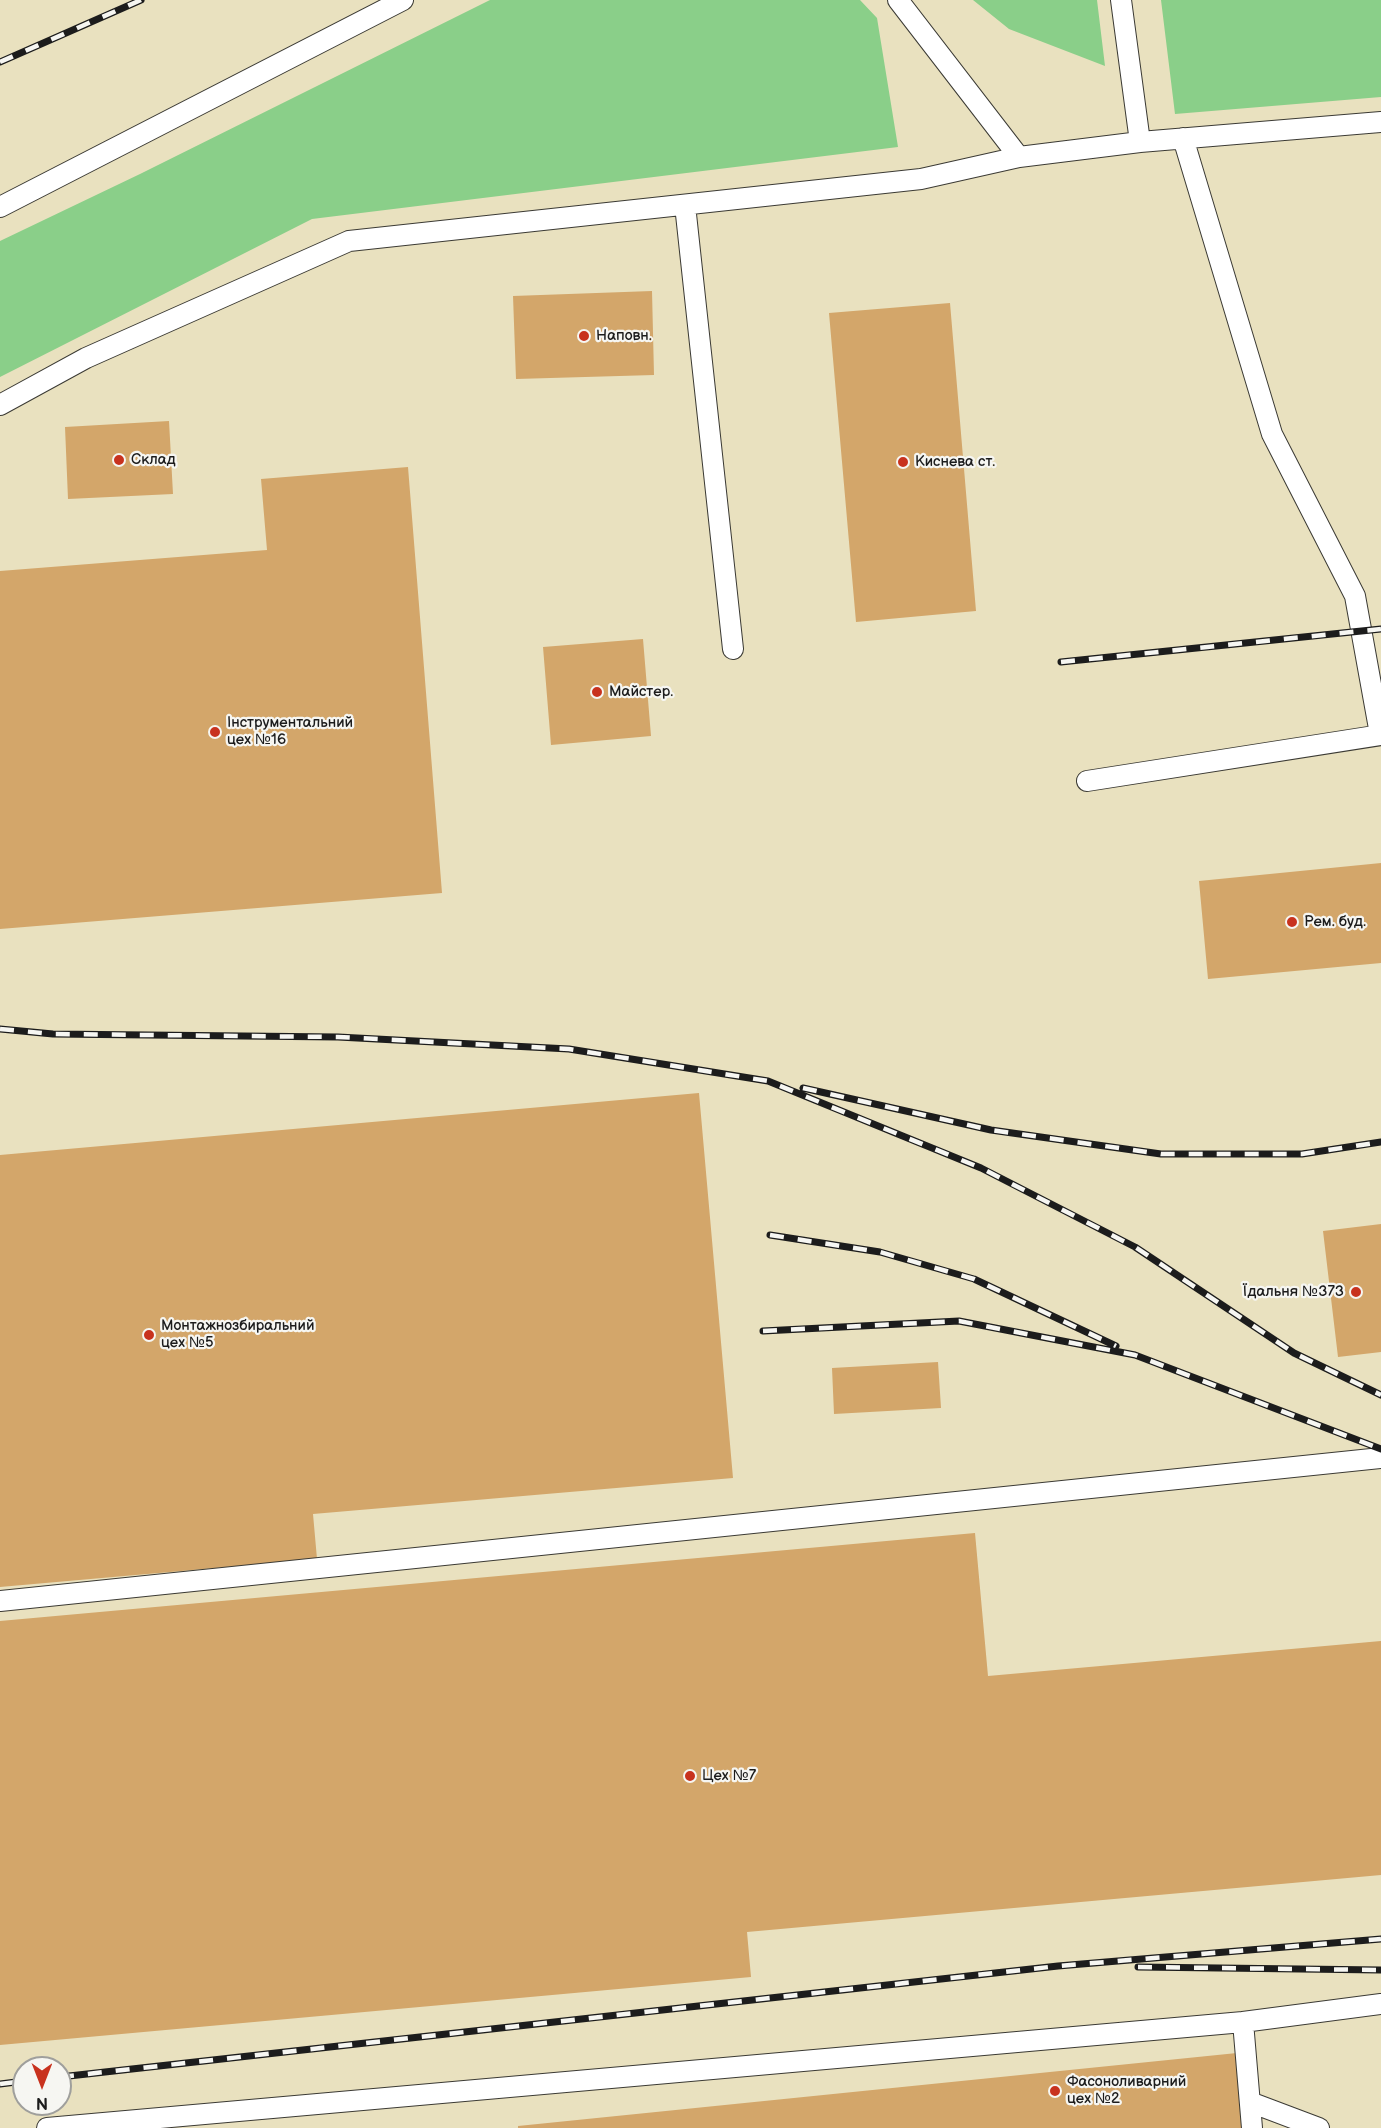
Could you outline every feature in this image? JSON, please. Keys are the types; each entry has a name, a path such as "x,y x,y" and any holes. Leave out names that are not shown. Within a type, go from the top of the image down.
{"lane":[{"path":"0,207 403,0"},
{"path":"898,0 1019,157"},
{"path":"1121,0 1140,142"},
{"path":"0,405 86,358 349,241 921,179 1019,157 1140,142 1381,122"},
{"path":"1087,781 1381,735 1355,597 1272,434 1183,138"},
{"path":"685,205 733,649"},
{"path":"0,1601 1381,1458"},
{"path":"47,2128 1243,2022 1381,2004"},
{"path":"1243,2022 1252,2128"},
{"path":"1250,2102 1319,2128"}],"green space":[{"path":"490,0 860,0 877,18 898,147 312,219 0,377 0,241"},
{"path":"973,0 1097,0 1105,66 1009,29"},
{"path":"1161,0 1381,0 1381,97 1175,114"}],"building":[{"name":"Наповн.","path":"652,291 654,375 516,379 513,296"},
{"name":"Киснева ст.","path":"950,303 976,611 856,622 829,313"},
{"name":"Склад","path":"169,421 173,494 68,499 65,427"},
{"name":"Інструментальний цех №16","path":"408,467 442,893 0,929 0,571 267,550 261,479"},
{"name":"Майстер.","path":"643,639 651,736 551,745 543,647"},
{"name":"Рем. буд.","path":"1381,863 1381,963 1208,979 1199,881"},
{"path":"699,1093 733,1478 313,1514 317,1559 0,1587 0,1155"},
{"name":"Їдальня №373","path":"1381,1224 1381,1352 1338,1357 1323,1231"},
{"path":"938,1362 941,1408 834,1414 832,1368"},
{"name":"Цех №7","path":"975,1533 988,1676 1381,1641 1381,1875 747,1932 751,1977 0,2045 0,1621"},
{"name":"Фасоноливарний цех №2","path":"1237,2053 1244,2128 518,2128 518,2126"}],"railway":[{"path":"0,62 141,0"},
{"path":"1061,662 1381,629"},
{"path":"0,1029 53,1034 338,1037 569,1049 768,1081 981,1168 1135,1247 1294,1353 1381,1395"},
{"path":"803,1088 991,1130 1161,1154 1302,1154 1381,1142"},
{"path":"770,1235 880,1252 974,1279 1116,1346"},
{"path":"763,1331 959,1321 1135,1355 1381,1449"},
{"path":"72,2076 1058,1966 1381,1939"},
{"path":"1138,1967 1381,1970"},
{"path":"0,2084 12,2082"}],"place":[{"name":"Наповн.","path":"584,336"},
{"name":"Склад","path":"119,460"},
{"name":"Киснева ст.","path":"903,462"},
{"name":"Майстер.","path":"597,692"},
{"name":"Інструментальний цех №16","path":"215,732"},
{"name":"Рем. буд.","path":"1292,922"},
{"name":"Їдальня №373","path":"1356,1292"},
{"name":"Монтажнозбиральний цех №5","path":"149,1335"},
{"name":"Цех №7","path":"690,1776"},
{"name":"Фасоноливарний цех №2","path":"1055,2091"}]}
